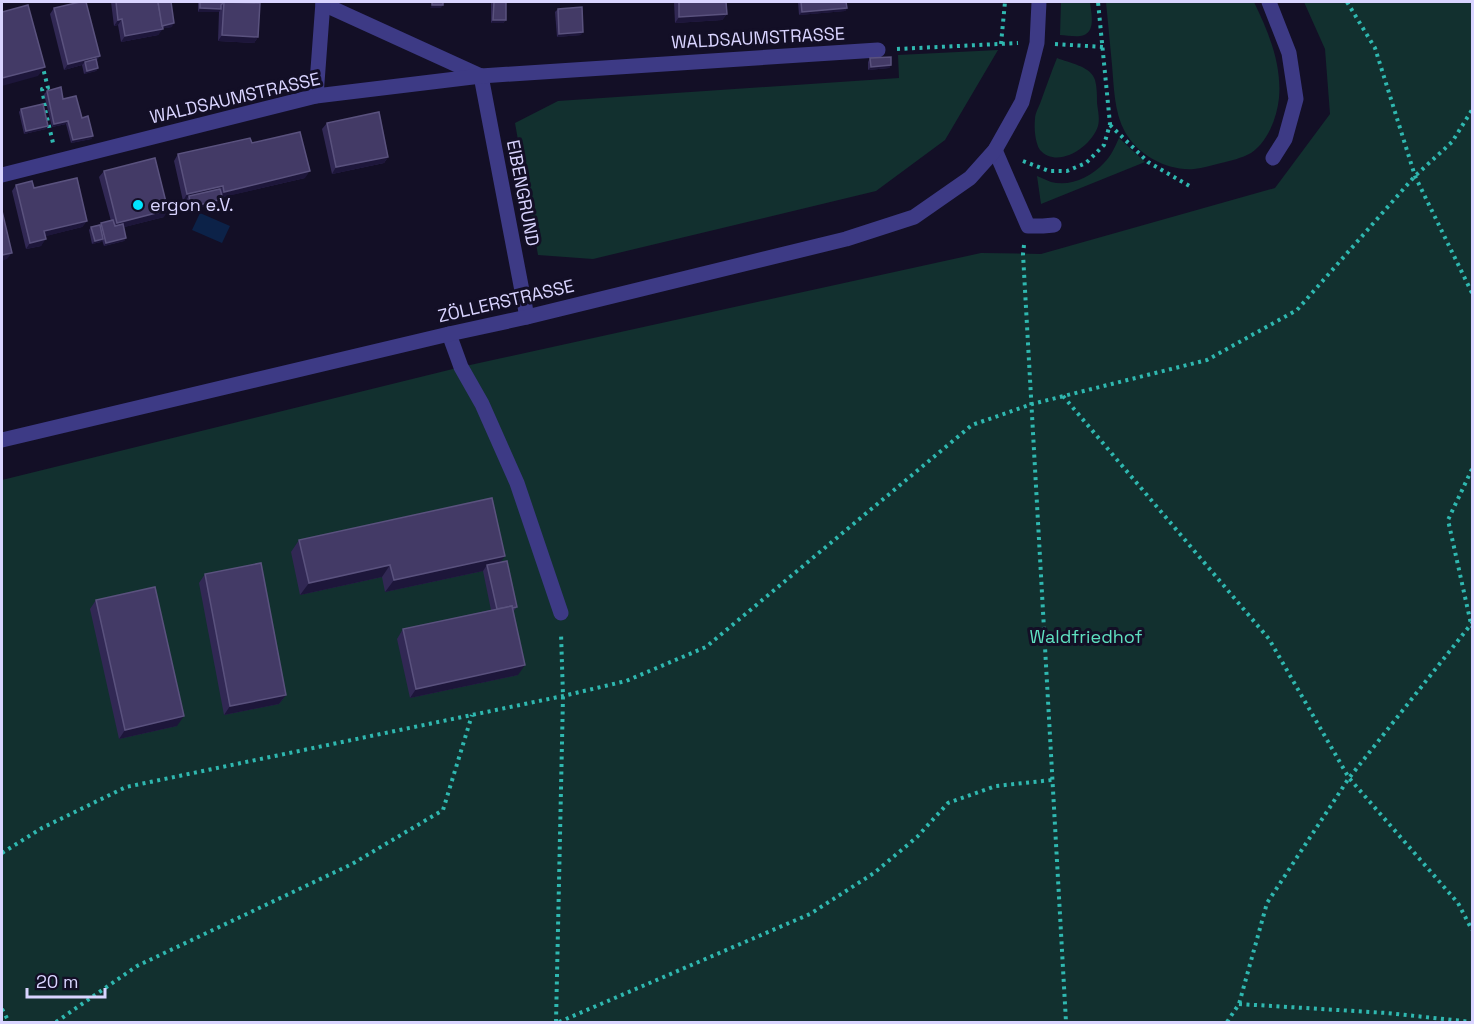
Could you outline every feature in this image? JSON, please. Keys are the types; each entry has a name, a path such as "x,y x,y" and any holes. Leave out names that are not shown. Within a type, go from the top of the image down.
{"street":[{"name":"ZÖLLERSTRASSE","path":"2,440 527,317 846,239 914,217 970,178 995,150 1022,102 1037,42 1039,2"},
{"path":"1269,2 1289,53 1296,99 1285,139 1273,158"},
{"path":"316,96 323,3"},
{"name":"WALDSAUMSTRASSE","path":"323,3 481,76"},
{"name":"WALDSAUMSTRASSE","path":"2,175 316,96 481,76 878,50"},
{"name":"EIBENGRUND","path":"481,76 527,317"},
{"path":"995,150 1028,226 1054,225"},
{"path":"450,334 461,367 482,404 517,483 561,613"}],"path":[{"path":"1001,44 1005,2"},
{"path":"995,150 1049,171 1067,171 1086,163 1104,145 1110,124 1098,2"},
{"path":"1347,2 1375,48 1415,176 1472,290"},
{"path":"878,50 1037,42 1103,47"},
{"path":"39,56 48,88 42,89 57,161"},
{"path":"2,853 42,828 126,787 626,681 706,647 972,425 1063,396 1207,360 1297,310 1415,176 1452,142 1473,110"},
{"path":"1110,124 1148,162 1193,188"},
{"path":"1028,226 1023,254 1065,1023"},
{"path":"1063,396 1269,639 1349,778 1458,903 1473,930"},
{"path":"1227,1023 1239,1004 1266,903 1349,778 1472,625 1448,520 1473,470"},
{"path":"561,613 563,696 558,1023 810,914 874,873 917,837 948,803 996,786 1052,780"},
{"path":"56,1023 137,966 352,864 443,810 472,715"},
{"path":"1239,1004 1388,1013 1472,1023"},
{"path":"2,1009 9,1023"}],"green space":[{"path":"1061,2 1090,2 1092,22 1089,31 1078,36 1060,35"},
{"path":"1106,2 1254,2 1273,48 1279,85 1274,121 1267,136 1257,148 1240,158 1194,169 1184,169 1154,160 1137,148 1121,124 1117,108"},
{"name":"Waldfriedhof","path":"1304,2 1472,2 1472,1022 2,1022 2,480 461,367 981,253 1041,254 1275,188 1330,114 1325,49"},
{"path":"998,50 945,140 876,191 593,259 538,255 515,123 558,101 899,78 898,55"},
{"path":"1057,58 1084,68 1093,75 1099,121 1095,134 1082,148 1056,158 1047,156 1038,147 1035,117"},
{"path":"1119,138 1145,162 1041,204 1037,176 1058,183 1080,180 1093,173 1104,163"}],"water":[{"path":"200,213 230,226 222,243 192,230"}],"building":[{"path":"86,2 100,56 68,64 54,8"},
{"path":"116,2 158,2 163,29 125,36 122,19 118,20"},
{"path":"158,2 171,2 174,23 162,26"},
{"path":"200,2 224,2 221,9 200,8"},
{"path":"224,2 260,3 258,37 222,35"},
{"path":"432,2 443,2 443,5 432,5"},
{"path":"494,2 506,2 506,20 493,20"},
{"path":"679,2 726,2 727,14 679,17"},
{"path":"801,2 846,2 847,8 802,12"},
{"path":"28,5 45,67 2,78 2,12"},
{"path":"582,7 583,32 559,34 558,9"},
{"path":"891,57 891,65 871,67 870,58"},
{"path":"96,59 98,68 87,71 85,62"},
{"path":"61,87 63,99 76,96 82,118 88,116 93,136 73,140 68,121 54,124 47,91"},
{"path":"43,104 48,126 26,131 21,109"},
{"path":"379,112 388,157 336,167 327,123"},
{"path":"300,132 310,171 224,192 223,186 187,194 178,154 250,138 252,143"},
{"path":"155,158 168,210 117,223 104,171"},
{"path":"77,178 87,221 44,231 46,239 30,243 16,185 32,181 34,188"},
{"path":"220,189 223,199 191,207 189,196"},
{"path":"2,211 12,253 2,255"},
{"path":"113,220 115,226 123,224 126,238 106,243 101,223"},
{"path":"100,225 103,239 95,241 91,227"},
{"path":"492,498 505,556 394,580 390,565 309,583 299,540"},
{"path":"507,561 517,607 497,609 487,565"},
{"path":"261,563 286,695 230,706 205,574"},
{"path":"155,587 184,716 125,730 96,600"},
{"path":"512,606 525,665 416,689 403,629"}],"place":[{"name":"ergon e.V.","path":"138,205"}]}
